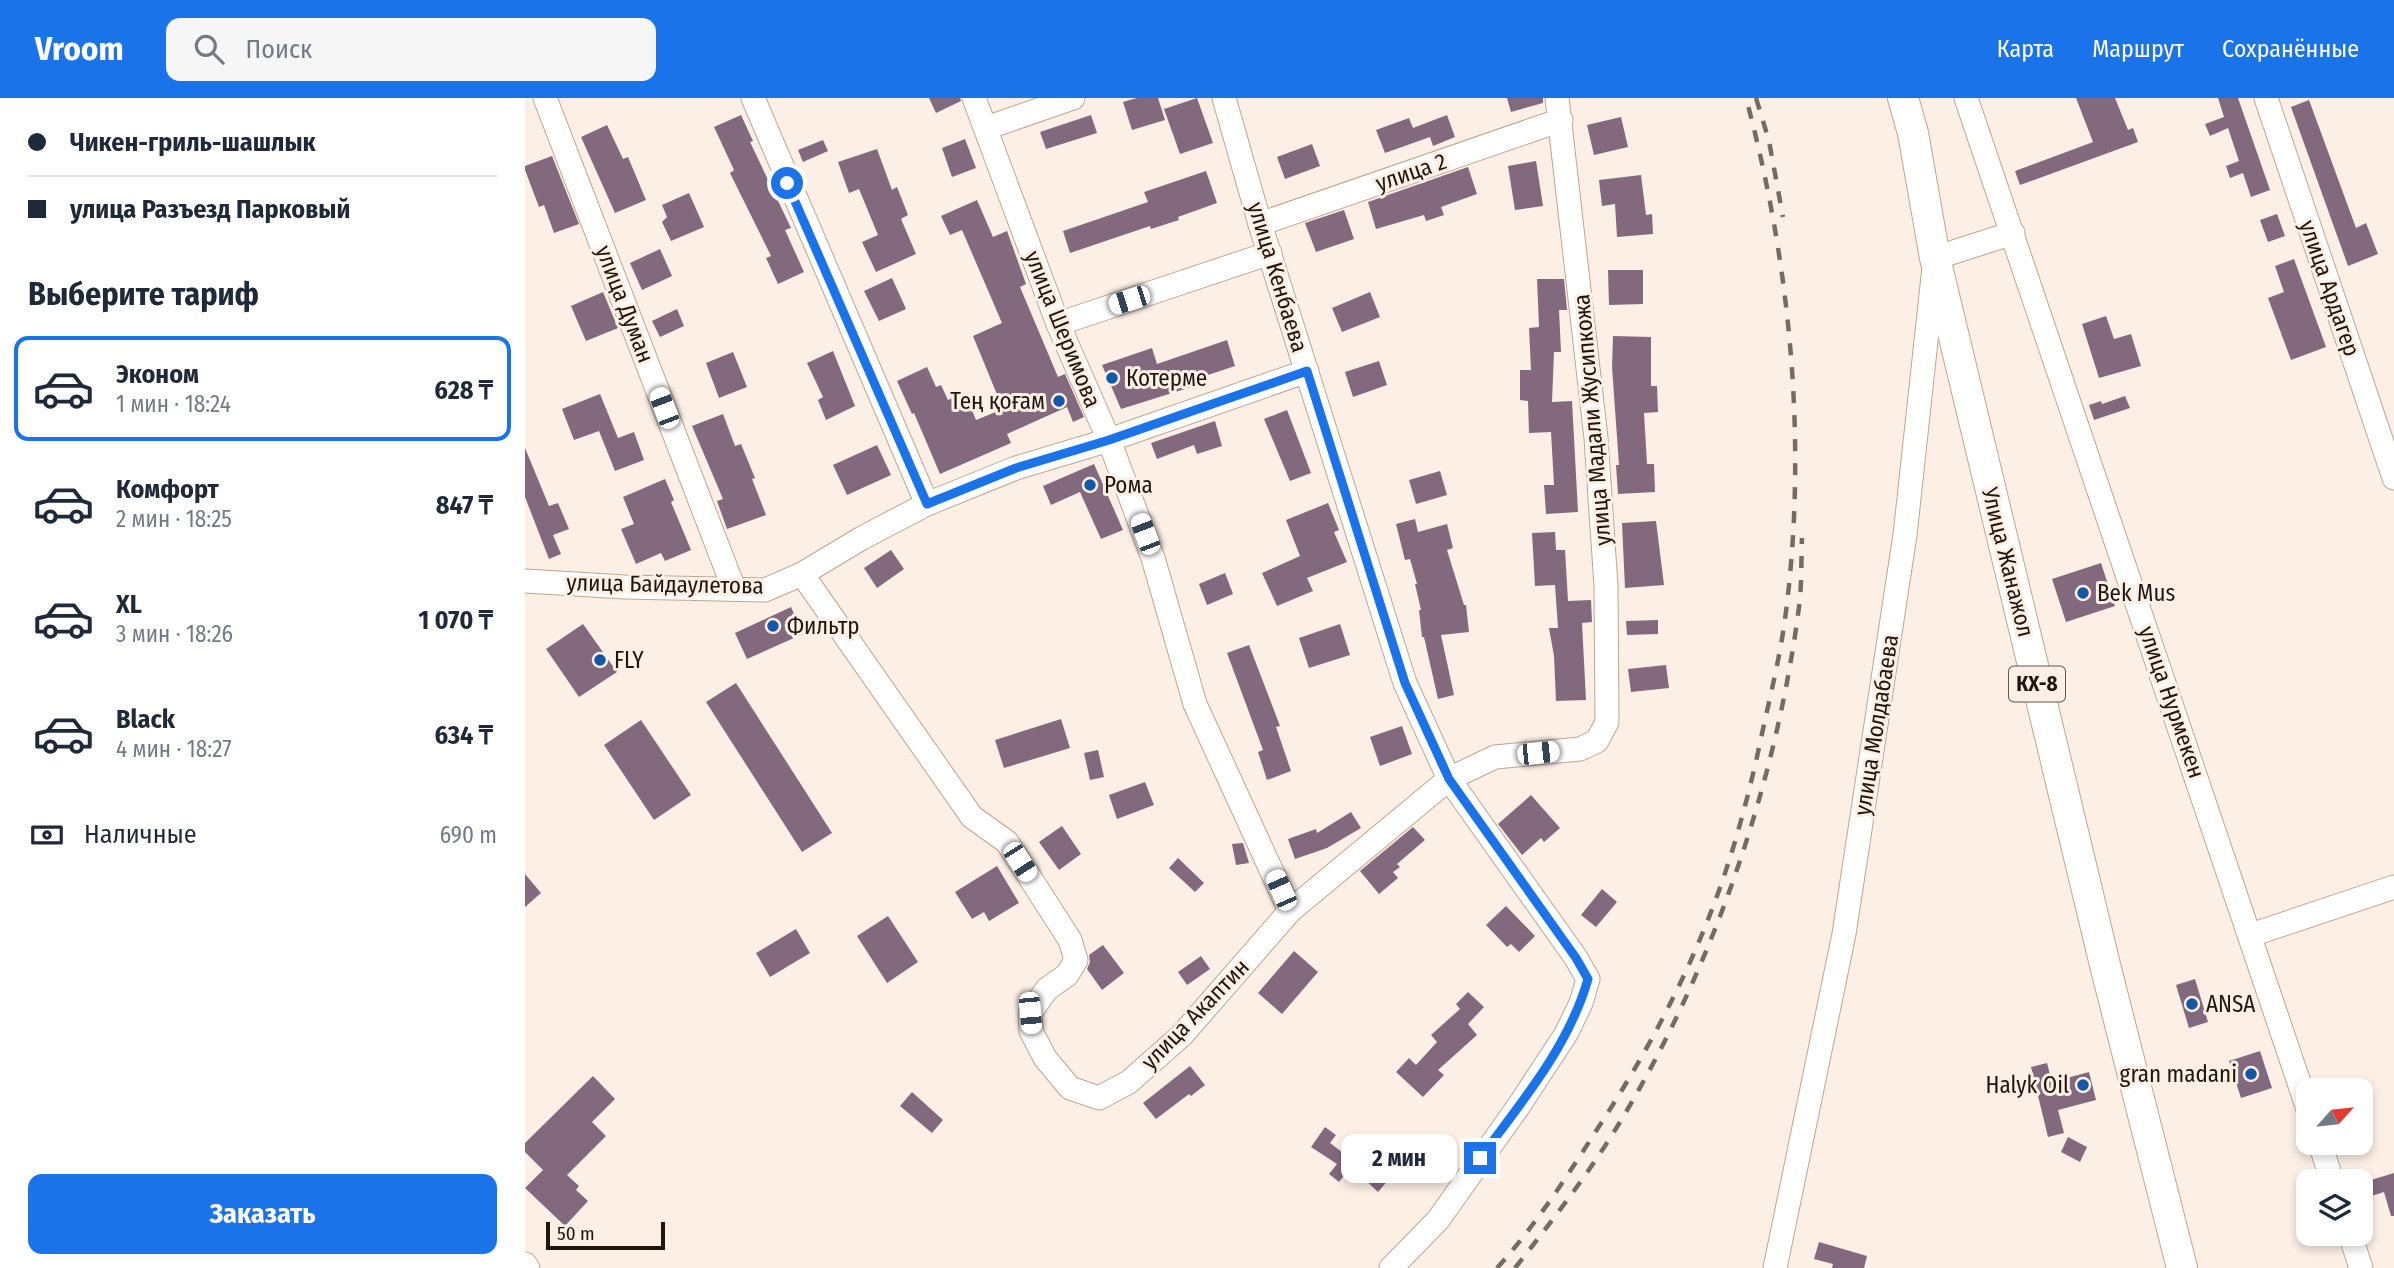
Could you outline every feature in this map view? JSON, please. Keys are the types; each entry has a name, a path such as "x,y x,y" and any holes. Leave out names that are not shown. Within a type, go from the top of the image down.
{"main road":[{"name":"Улица Жанажол","path":"1903,98 1913,133 1935,258 2105,965 2182,1268"}],"street":[{"name":"улица Думан","path":"545,98 734,589"},
{"path":"753,98 927,504"},
{"name":"улица Шеримова","path":"974,98 1058,324 1109,440 1153,558 1195,704 1290,911"},
{"path":"986,128 1073,98"},
{"name":"улица Кенбаева","path":"1224,98 1260,223 1405,683 1449,779 1576,958 1588,979 1581,1003 1566,1034 1518,1107 1438,1220 1391,1268"},
{"name":"улица Нурмекен","path":"1966,98 2298,1078"},
{"name":"улица Ардагер","path":"2266,98 2394,478"},
{"name":"улица 2","path":"1260,223 1559,109"},
{"name":"улица Мадали Жусипкожа","path":"1559,109 1596,438 1606,586 1607,722 1597,741"},
{"path":"1935,258 2013,233"},
{"path":"1058,324 1270,253"},
{"name":"улица Молдабаева","path":"1775,1268 1844,934 1905,535 1935,258"},
{"name":"улица Байдаулетова","path":"525,581 765,590 802,574 927,504 1016,468 1109,440 1307,371"},
{"name":"улица Акаптин","path":"802,574 972,817 1007,842 1070,940 1076,960 1067,975 1047,989 1030,1013 1031,1031 1045,1058 1070,1088 1099,1098 1129,1082 1182,1035 1290,911 1449,779 1495,757 1580,749 1597,741"},
{"path":"2251,935 2394,887"},
{"path":"2354,1246 2361,1268"}],"building":[{"path":"929,98 960,98 961,101 936,113"},
{"path":"1137,98 1158,98 1165,120 1132,130 1123,102"},
{"path":"1197,98 1213,143 1180,154 1164,109"},
{"path":"1507,98 1543,98 1543,103 1511,112"},
{"path":"2076,98 2115,98 2128,130 2133,128 2138,142 2020,185 2015,171 2093,142"},
{"path":"2218,98 2238,98 2270,190 2251,197 2243,173 2230,178 2226,166 2239,161 2228,128 2210,136 2205,124 2224,117"},
{"path":"2309,100 2356,228 2366,223 2378,254 2348,266 2291,107"},
{"path":"741,115 753,141 750,142 791,228 785,230 804,272 778,284 766,258 771,256 730,173 734,170 714,127"},
{"path":"1091,115 1097,133 1046,149 1040,132"},
{"path":"1447,115 1455,137 1433,146 1430,137 1385,153 1376,130 1409,118 1413,128"},
{"path":"1621,117 1628,147 1594,155 1587,125"},
{"path":"607,125 623,159 628,157 646,200 615,213 581,137"},
{"path":"965,139 976,168 952,177 942,148"},
{"path":"823,140 828,151 803,162 798,150"},
{"path":"1312,144 1320,166 1285,179 1277,157"},
{"path":"877,149 892,190 897,187 908,215 901,219 916,254 876,272 862,242 878,235 859,189 849,193 838,162"},
{"path":"552,156 579,224 554,233 544,205 539,207 525,170 525,166"},
{"path":"1536,161 1543,206 1515,210 1508,166"},
{"path":"1468,167 1477,194 1441,207 1444,215 1426,221 1424,215 1376,229 1368,202"},
{"path":"1206,171 1217,203 1178,217 1179,220 1151,229 1150,226 1070,253 1063,231 1148,202 1144,192"},
{"path":"1641,175 1646,215 1652,214 1653,234 1617,237 1615,204 1602,206 1599,180"},
{"path":"689,193 704,227 671,241 662,222 667,217 662,205"},
{"path":"977,200 993,237 1007,231 1026,284 1020,287 1058,377 1065,374 1084,417 1073,422 1067,407 1007,434 1011,443 940,474 897,381 927,367 936,387 941,385 948,400 965,393 976,420 1003,409 973,336 1002,323 962,230 950,235 941,216"},
{"path":"1344,210 1354,239 1316,252 1305,223"},
{"path":"2277,214 2285,236 2268,242 2260,220"},
{"path":"660,249 672,276 642,290 630,263"},
{"path":"2294,259 2326,347 2291,360 2268,298 2284,292 2275,266"},
{"path":"1608,270 1643,270 1643,304 1609,305"},
{"path":"892,278 906,309 879,321 864,291"},
{"path":"1537,279 1564,279 1567,310 1559,310 1561,352 1554,352 1552,402 1572,401 1578,512 1546,514 1544,485 1554,485 1551,432 1529,433 1528,401 1520,400 1520,370 1531,370 1529,328 1539,327"},
{"path":"603,292 618,328 586,341 571,306"},
{"path":"1370,292 1380,317 1342,332 1332,308"},
{"path":"677,309 684,326 660,337 652,321"},
{"path":"2106,316 2114,339 2131,334 2141,366 2099,378 2082,324"},
{"path":"1613,336 1651,337 1651,386 1657,386 1658,412 1644,413 1647,464 1654,464 1655,492 1618,494"},
{"path":"1227,340 1235,366 1199,378 1201,384 1121,409 1102,365 1152,348 1157,364"},
{"path":"833,351 855,406 826,420 818,400 823,397 807,363"},
{"path":"733,352 747,387 719,398 706,363"},
{"path":"1379,361 1387,385 1353,397 1345,372"},
{"path":"600,394 618,438 634,432 644,460 615,471 599,431 574,440 562,409"},
{"path":"2125,396 2130,408 2094,420 2089,405 2101,401 2102,404"},
{"path":"1287,410 1311,473 1290,481 1264,419"},
{"path":"723,414 735,446 741,444 766,515 727,529 717,501 723,499 692,426"},
{"path":"1215,421 1222,446 1197,454 1194,445 1157,459 1151,443"},
{"path":"877,445 891,475 847,495 833,465"},
{"path":"525,448 549,506 558,503 569,529 553,535 561,554 549,559 525,497"},
{"path":"1094,464 1123,530 1101,539 1080,492 1051,505 1043,486"},
{"path":"1440,471 1447,495 1416,504 1409,480"},
{"path":"665,479 674,500 671,502 691,550 665,561 661,553 636,564 621,529 634,524 623,497"},
{"path":"1328,503 1339,530 1334,532 1347,562 1307,578 1313,591 1277,606 1262,573 1300,556 1286,520"},
{"path":"1415,519 1418,532 1447,524 1453,548 1447,550 1466,605 1469,632 1441,635 1454,695 1438,699 1422,637 1417,584 1410,559 1405,560 1396,524"},
{"path":"1656,521 1664,585 1625,588 1622,523"},
{"path":"1555,532 1556,550 1565,550 1568,601 1591,600 1592,622 1582,623 1586,700 1556,701 1554,656 1549,628 1558,628 1555,585 1535,586 1532,533"},
{"path":"891,550 904,569 877,588 864,568"},
{"name":"Bek Mus","path":"2101,563 2115,606 2066,622 2052,579"},
{"path":"1225,573 1233,594 1207,605 1199,584"},
{"path":"791,607 803,634 747,659 735,633"},
{"path":"1658,620 1658,634 1627,635 1626,621"},
{"path":"583,624 617,672 579,697 546,649"},
{"path":"1340,624 1350,655 1309,668 1299,638"},
{"path":"1249,645 1280,726 1276,727 1291,771 1267,780 1258,752 1263,750 1227,653"},
{"path":"1666,665 1669,688 1631,692 1628,669"},
{"path":"736,683 832,833 802,852 706,702"},
{"path":"1061,719 1070,748 1004,768 995,740"},
{"path":"641,720 691,795 654,820 604,745"},
{"path":"1402,726 1412,754 1380,766 1370,737"},
{"path":"1098,750 1104,777 1090,780 1084,753"},
{"path":"1145,782 1154,805 1117,819 1109,795"},
{"path":"1531,795 1560,828 1544,842 1541,838 1522,855 1498,824"},
{"path":"1351,812 1361,828 1327,848 1295,859 1288,839 1316,829 1317,833"},
{"path":"1062,826 1081,854 1059,870 1039,842"},
{"path":"1413,827 1425,840 1397,864 1400,867 1393,872 1398,878 1379,894 1360,871"},
{"path":"1243,843 1249,863 1236,865 1232,844"},
{"path":"1178,858 1204,883 1195,892 1169,868"},
{"path":"997,866 1019,903 989,921 984,912 972,919 955,892"},
{"path":"525,874 541,893 525,907"},
{"path":"1602,889 1617,902 1596,927 1581,915"},
{"path":"1506,906 1535,936 1519,952 1511,944 1507,947 1486,925"},
{"path":"888,916 918,962 887,983 857,936"},
{"path":"796,929 810,953 770,977 756,953"},
{"path":"1103,945 1124,973 1102,990 1087,969 1089,955"},
{"path":"1294,951 1318,972 1282,1014 1258,993"},
{"path":"1201,956 1210,969 1187,985 1178,972"},
{"name":"ANSA","path":"2195,979 2208,1022 2189,1028 2176,985"},
{"path":"1468,992 1484,1007 1468,1024 1477,1035 1438,1070 1444,1075 1423,1097 1396,1072 1409,1058 1416,1065 1437,1042 1431,1035 1460,1009 1456,1004"},
{"name":"gran madani","path":"2260,1051 2272,1088 2241,1098 2229,1061"},
{"path":"2047,1063 2052,1082 2089,1072 2096,1100 2058,1110 2064,1133 2048,1137 2031,1067"},
{"path":"1190,1066 1205,1085 1156,1119 1143,1103"},
{"path":"593,1076 615,1099 592,1122 606,1136 567,1175 579,1186 576,1190 588,1201 565,1226 525,1188 543,1170 525,1152 525,1143"},
{"path":"912,1092 943,1120 932,1133 900,1106"},
{"path":"1325,1127 1336,1135 1330,1143 1355,1162 1339,1182 1329,1174 1337,1164 1311,1147"},
{"path":"2068,1137 2087,1147 2080,1162 2061,1152"},
{"path":"1370,1160 1390,1178 1378,1192 1358,1173"},
{"path":"2394,1173 2394,1216 2391,1216 2384,1192 2373,1195 2373,1179"},
{"path":"1819,1242 1867,1256 1864,1268 1832,1268 1833,1264 1814,1259"}],"railway":[{"path":"1497,1268 1549,1201 1612,1107 1682,980 1714,903 1739,830 1775,674 1785,619 1792,554 1795,423 1784,291 1762,161 1746,98"},
{"path":"1756,98 1769,141 1783,217"},
{"path":"1515,1268 1581,1181 1617,1127 1651,1068 1710,942 1735,876 1774,742 1799,607 1802,538"}],"place":[{"name":"Котерме","path":"1112,378"},
{"name":"Тең қоғам","path":"1059,401"},
{"name":"Рома","path":"1090,485"},
{"name":"Bek Mus","path":"2083,593"},
{"name":"Фильтр","path":"773,626"},
{"name":"FLY","path":"600,660"},
{"name":"ANSA","path":"2192,1004"},
{"name":"gran madani","path":"2251,1074"},
{"name":"Halyk Oil","path":"2083,1085"}],"route":[{"path":"787,183 927,504 1016,468 1109,440 1307,371 1405,683 1449,779 1576,958 1588,979 1581,1003 1566,1034 1518,1107 1480,1158"}]}
